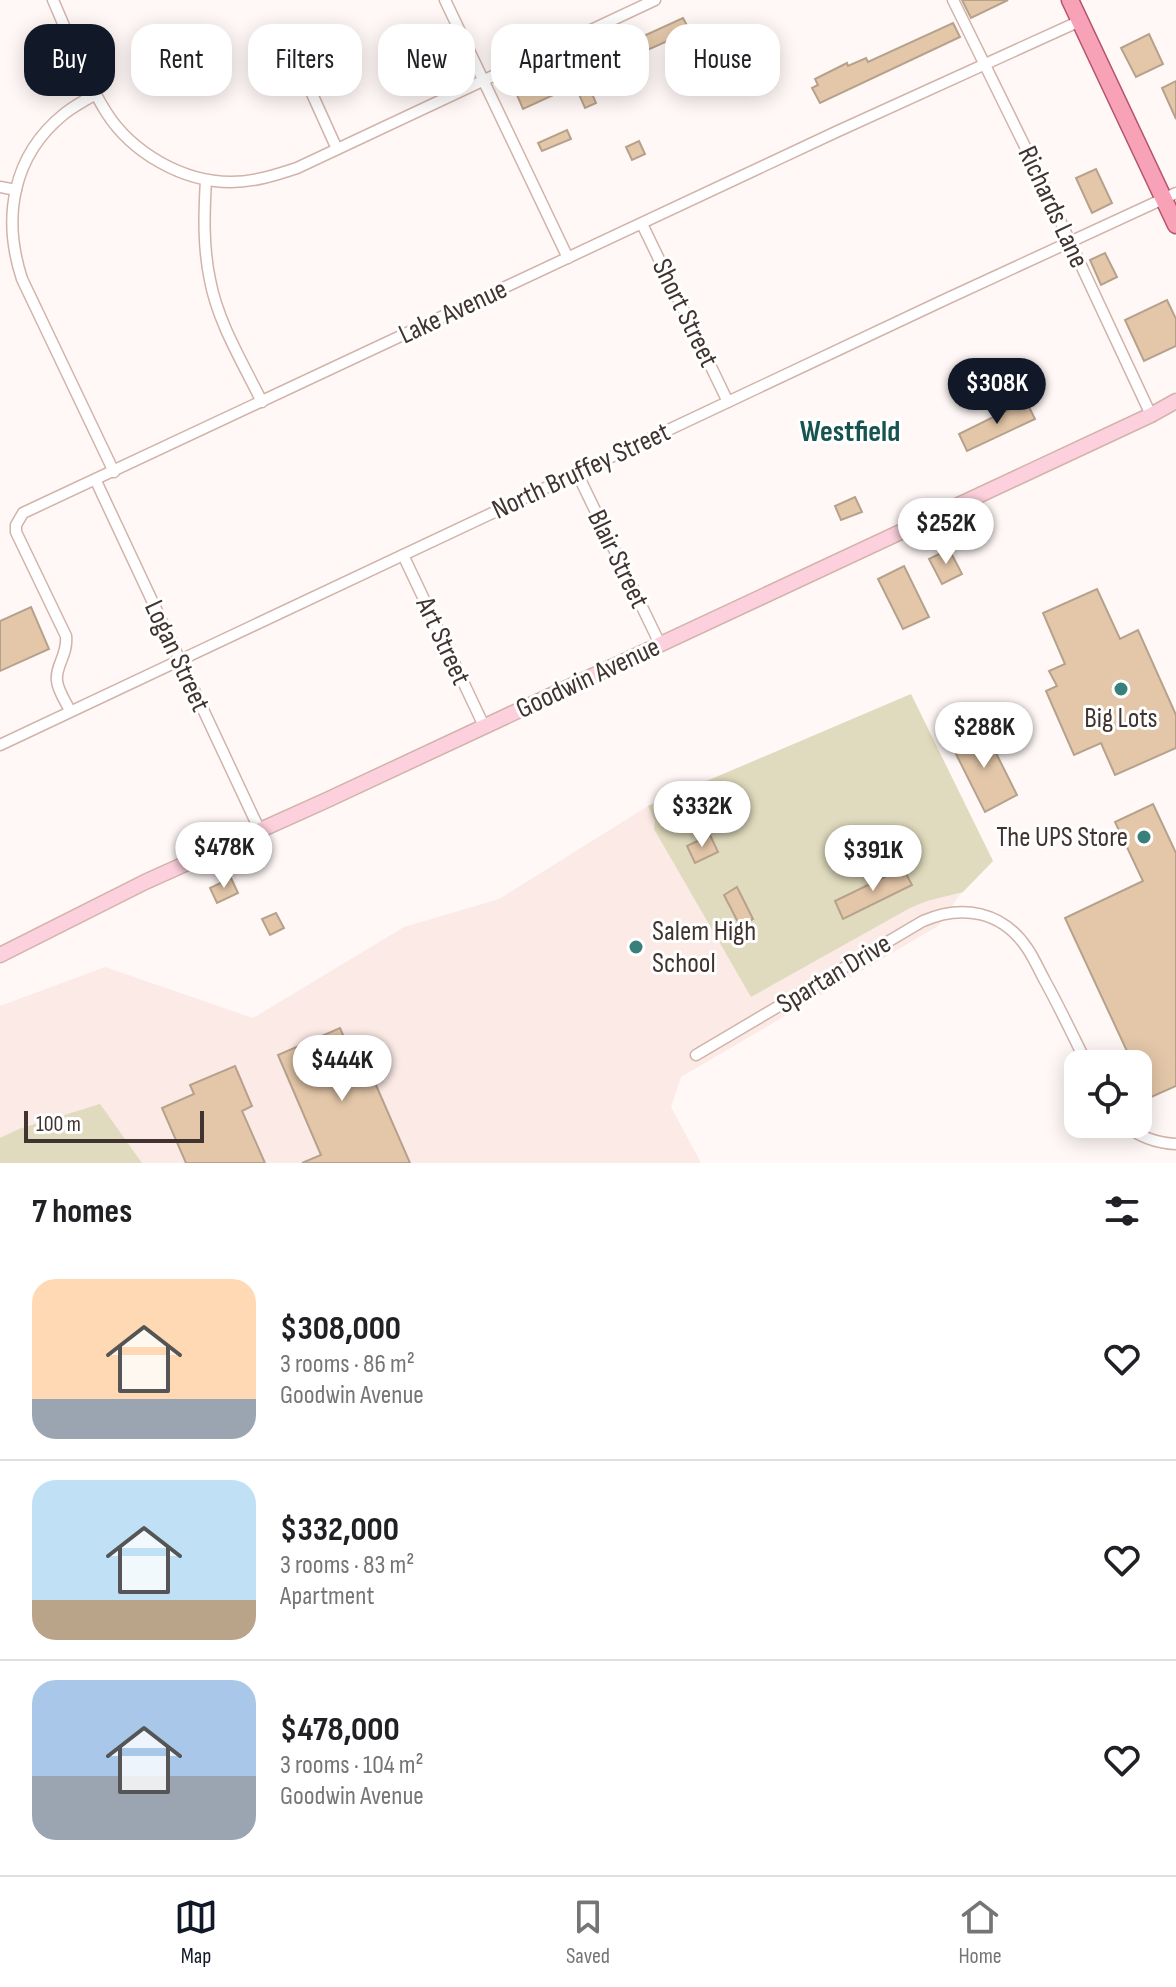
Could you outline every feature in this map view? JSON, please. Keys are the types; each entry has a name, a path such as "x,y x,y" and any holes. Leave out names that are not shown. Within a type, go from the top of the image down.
{"main road":[{"path":"1070,0 1170,196 1176,225"}],"street":[{"path":"53,0 64,24"},
{"path":"445,0 568,258"},
{"path":"97,96 107,114 132,142 162,163 206,180 233,182 274,176 655,0"},
{"name":"Richards Lane","path":"953,0 1151,415"},
{"name":"Lake Avenue","path":"70,711 57,680 66,653 66,636 16,532 18,518 23,513 1080,21"},
{"path":"93,96 64,114 35,144 24,162 11,224 13,247 22,279 114,472"},
{"path":"313,96 337,149"},
{"path":"206,180 204,231 210,284 223,320 262,402"},
{"path":"0,187 16,190"},
{"name":"North Bruffey Street","path":"0,745 1170,196"},
{"name":"Short Street","path":"642,224 728,402"},
{"name":"Goodwin Avenue","path":"0,955 145,882 260,831 1176,401"},
{"name":"Blair Street","path":"577,473 660,644"},
{"name":"Logan Street","path":"96,481 260,831"},
{"name":"Art Street","path":"403,555 484,726"},
{"name":"Spartan Drive","path":"696,1055 923,921 952,912 983,915 998,921 1020,939 1080,1050"},
{"path":"1147,1138 1176,1144"}],"shaded area":[{"name":"Salem High School","path":"911,694 993,861 958,897 938,926 681,1077 671,1107 701,1163 0,1163 0,1006 105,967 253,1018 404,927 499,899 648,806"},
{"path":"911,694 993,861 963,892 910,908 751,997 654,829 655,821 648,806"},
{"path":"100,1104 142,1163 0,1163 0,1138 19,1129"}],"building":[{"path":"962,0 1008,0 971,18"},
{"path":"683,18 686,24 670,24"},
{"path":"953,23 960,37 820,103 812,88 818,85 815,79 847,63 848,66 866,58 868,62"},
{"path":"665,26 665,42 649,49 649,34"},
{"path":"1149,34 1163,64 1136,77 1121,48"},
{"path":"1176,81 1176,119 1162,88"},
{"path":"517,96 551,96 523,109"},
{"path":"580,96 593,96 596,103 585,108"},
{"path":"567,130 571,139 542,151 538,143"},
{"path":"639,141 645,154 632,160 626,147"},
{"path":"1096,169 1112,203 1092,213 1076,178"},
{"path":"1105,253 1117,277 1101,285 1090,260"},
{"path":"1167,300 1176,319 1176,346 1144,361 1125,320"},
{"path":"1026,401 1035,419 967,451 959,434"},
{"path":"855,497 862,512 841,520 835,506"},
{"path":"949,549 962,574 942,584 929,559"},
{"path":"904,566 929,617 903,629 878,579"},
{"path":"1097,589 1120,639 1138,630 1176,715 1176,748 1115,775 1101,743 1074,755 1046,691 1057,686 1049,671 1065,664 1043,613"},
{"path":"31,607 49,649 0,671 0,621"},
{"path":"984,729 1017,795 985,812 952,746"},
{"path":"1153,804 1176,853 1176,1086 1152,1097 1152,1050 1126,1050 1065,918 1143,881 1115,822"},
{"path":"710,835 718,852 695,863 687,846"},
{"path":"903,868 912,885 843,919 835,901"},
{"path":"231,878 238,893 217,903 210,888"},
{"path":"737,887 753,919 740,926 724,895"},
{"path":"276,913 284,928 270,935 262,919"},
{"path":"340,1028 353,1058 362,1053 410,1163 302,1163 321,1155 278,1055"},
{"path":"235,1066 252,1106 242,1111 265,1163 186,1163 162,1108 194,1094 190,1085"}],"place":[{"name":"Big Lots","path":"1121,689"},
{"name":"The UPS Store","path":"1144,837"},
{"name":"Salem High School","path":"636,947"}],"district":[{"name":"Westfield","path":"850,432"}]}
